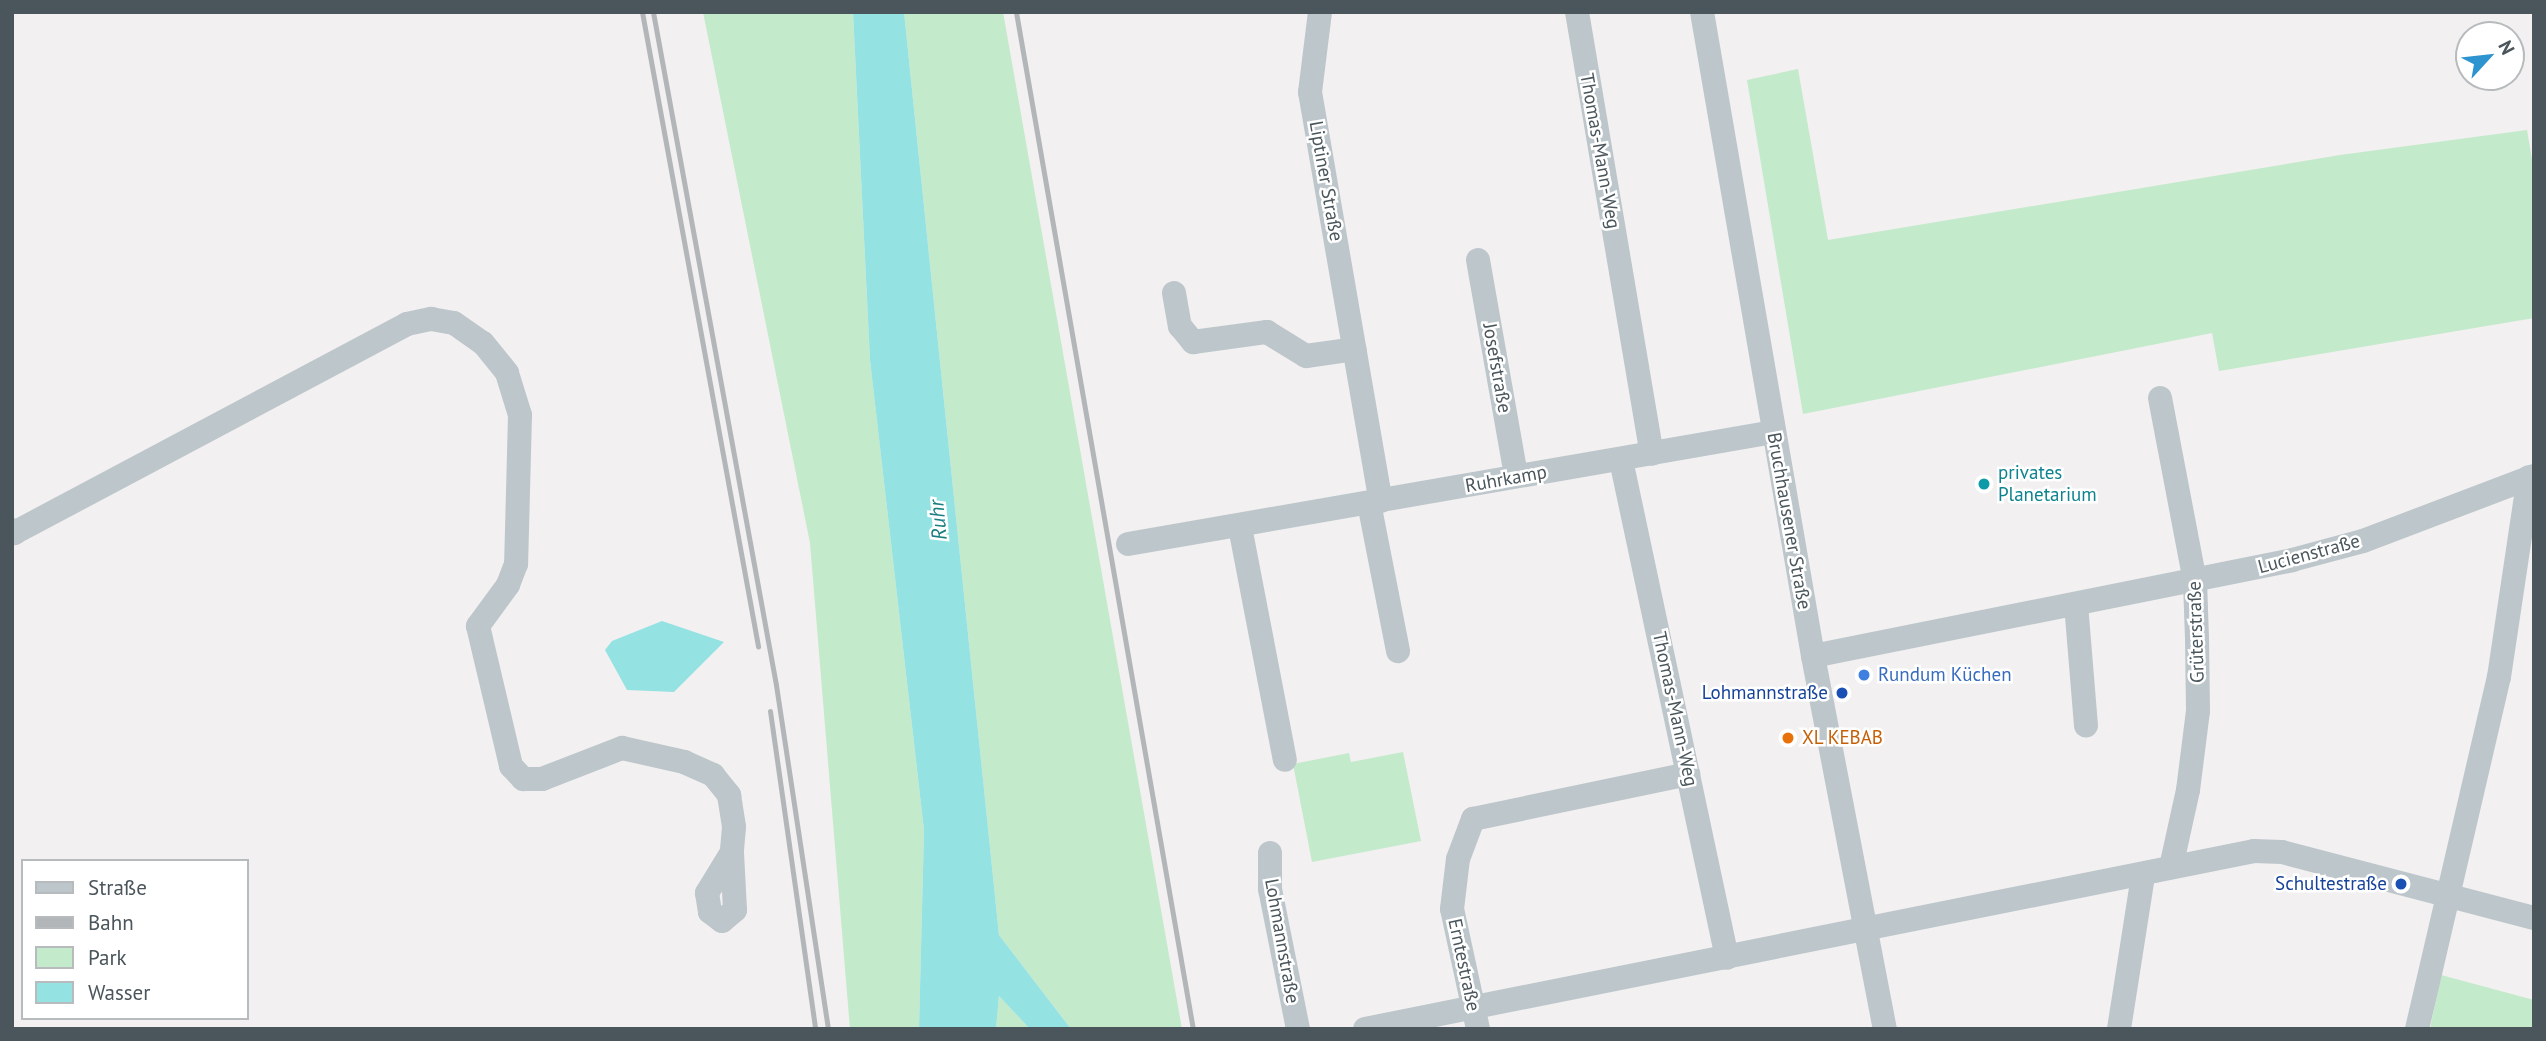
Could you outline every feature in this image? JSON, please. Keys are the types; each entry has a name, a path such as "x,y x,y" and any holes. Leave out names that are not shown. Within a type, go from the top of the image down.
{"street":[{"name":"Liptiner Straße","path":"1320,12 1310,92 1355,349 1398,651"},
{"name":"Thomas-Mann-Weg","path":"1577,12 1652,454"},
{"name":"Bruchhausener Straße","path":"1702,12 1813,656 1885,1029"},
{"name":"Josefstraße","path":"1478,260 1516,476"},
{"path":"1174,293 1180,326 1193,342 1268,332 1306,356 1355,349"},
{"path":"13,531 407,324 431,318 454,323 483,343 501,365 520,415 516,564 508,585 478,626 511,766 523,779 542,779 622,748 703,769 720,781 729,795 734,827 732,852"},
{"name":"Grüterstraße","path":"2160,398 2195,581 2197,711 2188,790 2171,867"},
{"name":"Ruhrkamp","path":"1128,544 1240,527 1773,432"},
{"name":"Thomas-Mann-Weg","path":"1621,460 1727,958"},
{"path":"2417,1029 2499,677 2531,476"},
{"name":"Lucienstraße","path":"1813,656 2195,581 2363,541 2531,476"},
{"path":"1240,527 1285,760"},
{"path":"2076,604 2086,726"},
{"name":"Erntestraße","path":"1476,1018 1452,909 1458,859 1471,823 1482,815 1689,774"},
{"path":"1365,1029 1476,1018 1727,958 2254,851 2282,852 2534,918"},
{"name":"Lohmannstraße","path":"1270,853 1270,889 1297,1029"},
{"path":"2119,1029 2143,875"}],"green space":[{"path":"703,12 853,12 870,360 924,830 919,1029 850,1029 810,543"},
{"path":"904,12 1003,12 1182,1029 1071,1029 999,935"},
{"path":"1798,69 1828,240 2340,155 2527,130 2534,171 2534,318 2219,371 2212,333 1803,414 1747,80"},
{"path":"1403,752 1421,841 1312,862 1293,764 1349,753 1351,762"},
{"path":"2441,975 2534,1000 2534,1029 2430,1029"},
{"path":"999,996 1030,1029 996,1029"}],"water":[{"name":"Ruhr","path":"853,12 904,12 999,935 1071,1029 1030,1029 999,996 996,1029 919,1029 924,830 870,360"},
{"path":"662,621 724,642 674,692 627,690 605,650 612,641"}],"railway":[{"path":"642,12 758,646"},
{"path":"653,12 776,685 828,1029"},
{"path":"1016,12 1193,1029"},
{"path":"770,711 815,1029"}],"place":[{"name":"privates Planetarium","path":"1984,484"},
{"name":"Rundum Küchen","path":"1864,675"},
{"name":"Lohmannstraße","path":"1842,693"},
{"name":"XL KEBAB","path":"1788,738"},
{"name":"Schultestraße","path":"2401,884"}]}
